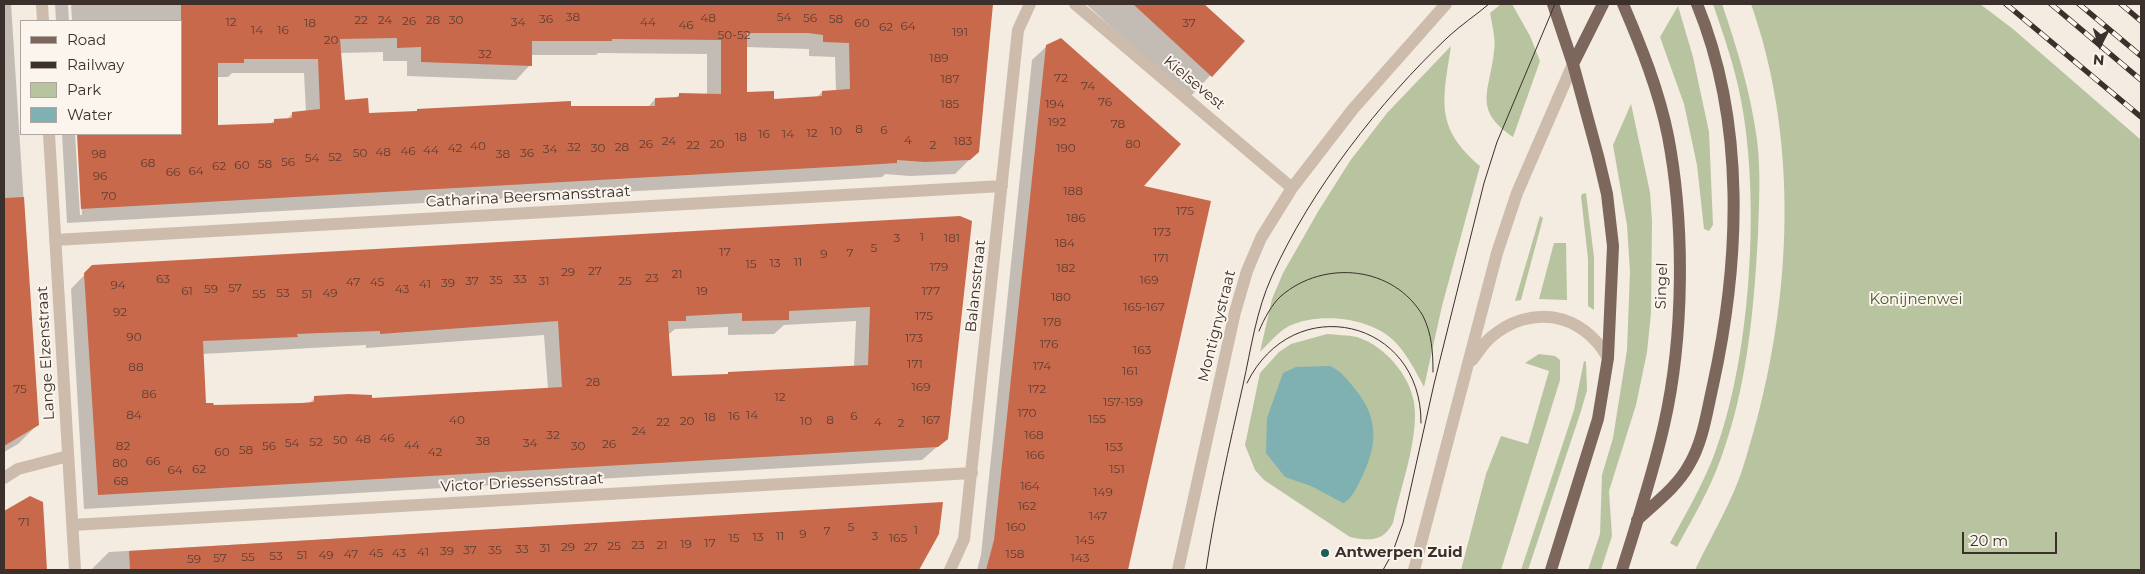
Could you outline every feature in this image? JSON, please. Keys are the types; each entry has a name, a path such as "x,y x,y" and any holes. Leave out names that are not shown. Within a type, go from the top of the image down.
{"main road":[{"path":"1551,570 1598,419 1608,358 1613,246 1607,194 1573,64 1552,4"},
{"path":"1573,64 1604,4"},
{"name":"Singel","path":"1622,570 1664,425 1672,380 1680,271 1668,136 1636,36 1623,4"},
{"path":"1637,520 1678,481 1690,464 1700,437 1718,360 1732,266 1733,191 1728,128 1712,47 1697,4"}],"street":[{"path":"42,4 43,20"},
{"name":"Balansstraat","path":"950,570 964,539 1018,30 1030,4"},
{"name":"Kielsevest","path":"1075,4 1292,188"},
{"name":"Montignystraat","path":"1178,570 1235,312 1247,271 1261,238 1292,188 1353,109 1446,4"},
{"path":"1414,570 1497,253 1517,193 1573,64"},
{"name":"Lange Elzenstraat","path":"49,135 75,570"},
{"name":"Catharina Beersmansstraat","path":"56,240 1002,186"},
{"path":"1469,364 1490,338 1521,319 1548,316 1582,327 1600,344 1608,358"},
{"path":"4,478 18,469 68,456"},
{"name":"Victor Driessensstraat","path":"72,525 972,473"}],"green space":[{"path":"1501,4 1512,4 1530,36 1540,61 1513,137 1492,118 1487,99 1494,46 1494,32 1490,13"},
{"path":"1713,4 1722,4 1743,71 1754,122 1759,175 1756,263 1748,348 1730,431 1712,481 1677,547 1670,543 1693,501 1713,458 1726,419 1744,327 1749,278 1750,181 1746,136 1735,72"},
{"name":"Konijnenwei","path":"1751,4 1980,4 2013,29 2141,140 2141,570 1695,570 1729,503 1745,461 1761,406 1773,349 1781,291 1784,174 1778,116 1767,59"},
{"path":"1678,6 1693,57 1709,132 1713,225 1709,231 1704,229 1697,165 1684,104 1660,37"},
{"path":"1451,46 1445,97 1445,112 1448,125 1465,152 1480,166 1442,306 1424,387 1406,355 1392,339 1370,326 1357,322 1328,318 1301,322 1281,331 1260,352 1272,299 1283,273 1319,210 1350,161 1387,113"},
{"path":"1631,104 1650,192 1652,221 1651,313 1647,352 1636,405 1609,491 1612,536 1601,570 1588,570 1600,534 1602,475 1613,438 1627,350 1630,272 1627,225 1613,145"},
{"path":"1586,193 1594,257 1594,310 1588,306 1588,259 1581,196"},
{"path":"1540,216 1543,218 1521,300 1515,301"},
{"path":"1554,243 1566,243 1567,300 1539,299"},
{"path":"1327,334 1357,337 1379,349 1398,367 1411,390 1415,415 1413,442 1407,469 1393,523 1385,534 1375,539 1350,537 1264,480 1255,470 1245,445 1260,373 1279,352 1291,344"},
{"path":"1539,354 1555,356 1560,360 1560,380 1501,570 1461,570 1486,474 1501,436 1528,444 1549,371 1525,363"},
{"path":"1584,361 1586,362 1587,390 1581,411 1528,570 1521,570 1574,410"}],"water":[{"path":"1330,366 1344,376 1355,389 1363,400 1372,421 1373,443 1367,467 1354,493 1343,503 1311,486 1285,477 1266,453 1267,418 1283,373 1296,367"}],"building":[{"path":"181,4 993,4 979,152 970,160 925,162 897,160 897,163 849,166 81,209 77,135 182,135","holes":["747,33 808,33 823,35 823,42 849,43 850,89 822,91 822,96 774,99 774,91 747,92","397,38 397,48 421,47 421,62 532,66 532,41 612,41 612,39 721,40 721,94 679,93 679,97 655,98 655,106 571,106 571,101 369,113 368,98 345,100 340,39","244,59 318,59 320,109 292,112 292,118 274,119 274,123 218,125 218,63 244,63"]},
{"path":"1133,4 1204,4 1245,41 1212,77"},
{"path":"1061,38 1181,144 1144,186 1211,201 1128,570 986,570 994,540 1046,45"},
{"path":"24,197 39,425 4,446 4,198"},
{"path":"960,216 972,221 948,439 938,447 98,495 84,273 92,265","holes":["870,307 868,365 672,376 668,321 686,321 686,316 742,313 742,321 789,320 789,311","558,321 562,387 372,398 372,395 349,394 314,396 314,402 302,403 214,405 213,403 206,403 203,341 298,337 297,334 321,333 380,331 380,334"]},
{"path":"30,496 43,502 47,570 4,570 4,511"},
{"path":"943,502 939,534 919,570 130,570 129,551"}],"tram line":[{"path":"1206,570 1251,344 1266,289 1272,276 1288,244 1326,180 1372,118 1422,62 1458,28 1489,4"},
{"path":"1383,570 1392,554 1403,523 1434,384 1484,183 1497,142 1555,4"},
{"path":"1259,331 1268,312 1278,299 1298,284 1317,276 1357,273 1377,278 1395,287 1410,299 1423,316 1428,330 1433,358 1433,372"},
{"path":"1247,383 1268,353 1294,335 1323,327 1352,329 1379,340 1401,360 1416,388 1421,423"}],"railway":[{"path":"2006,4 2141,117"},
{"path":"2051,4 2141,80"},
{"path":"2079,4 2141,56"},
{"path":"2121,4 2141,21"}],"place":[{"name":"Antwerpen Zuid","path":"1325,553"}]}
